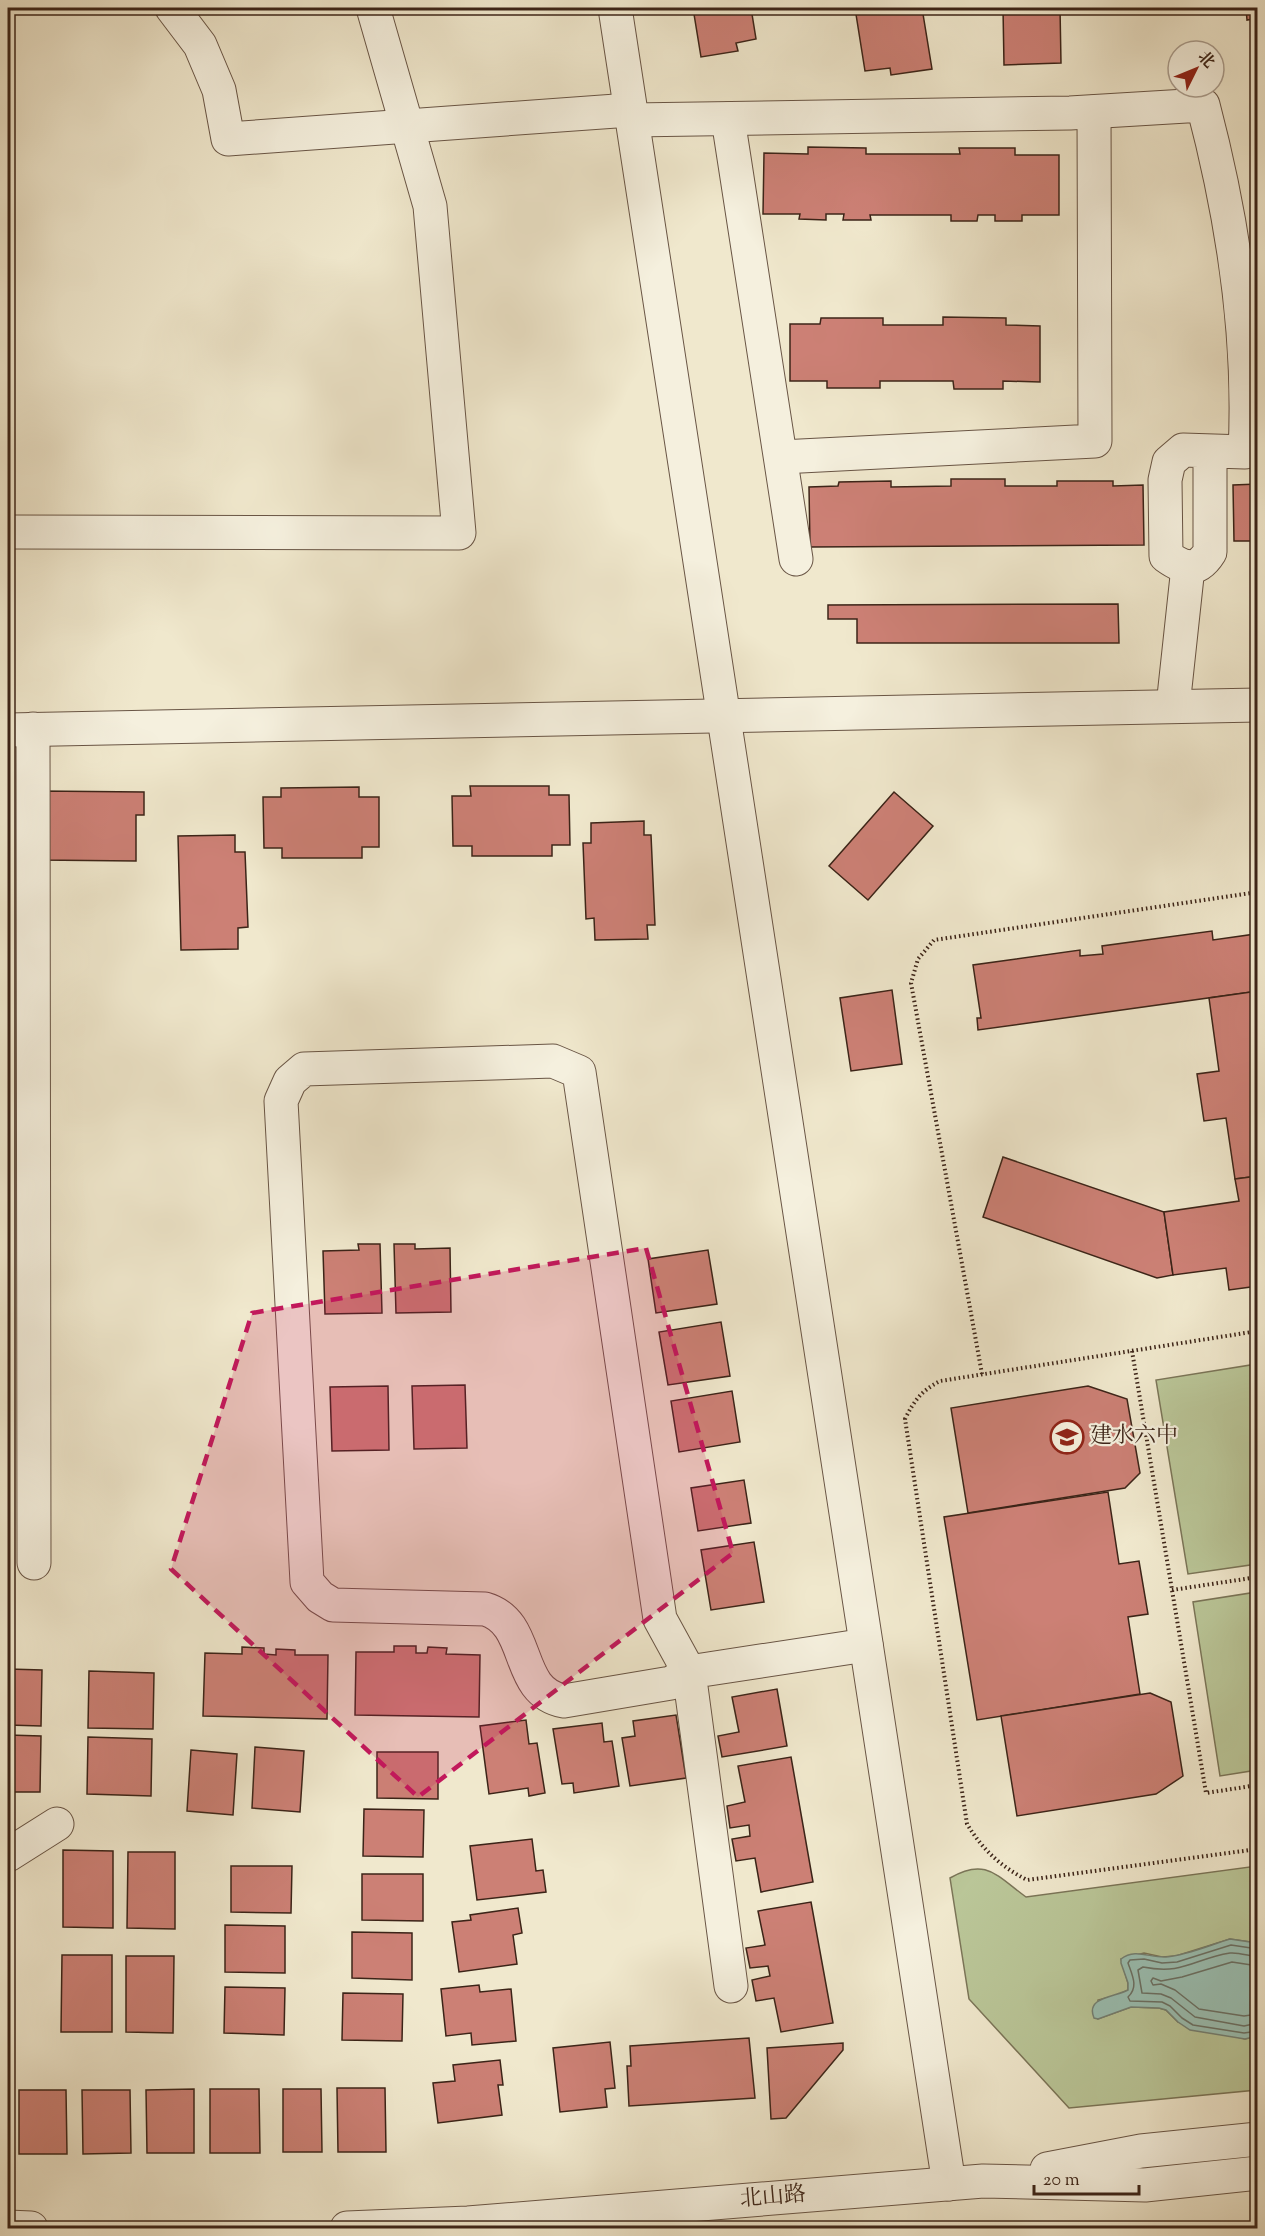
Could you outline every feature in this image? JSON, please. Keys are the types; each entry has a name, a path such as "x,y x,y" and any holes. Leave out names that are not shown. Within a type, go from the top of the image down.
{"street":[{"path":"172,8 200,45 219,90 228,139 408,126 631,115 728,119 1094,112 1203,105 1247,260 1245,452 1183,450 1169,462 1165,480 1166,556 1179,566 1196,566 1205,560 1210,552 1210,451"},
{"path":"8,532 459,533 430,206 373,8"},
{"path":"615,8 949,2184"},
{"path":"781,457 1095,441 1094,112"},
{"path":"728,119 796,559"},
{"path":"1173,706 1188,567"},
{"path":"34,1563 20,729 1257,705"},
{"path":"731,1986 689,1672 660,1619 579,1072 553,1061 304,1069 290,1081 281,1101 307,1582 320,1597 333,1605 493,1611 508,1623 514,1632 534,1684 547,1696 564,1701 671,1683 689,1672 866,1646"},
{"path":"8,1855 57,1824"},
{"name":"北山路","path":"346,2229 468,2223 983,2181 1141,2151 1257,2139"},
{"name":"北山路","path":"983,2181 1145,2185 1257,2173"},
{"path":"8,2227 32,2229"}],"path":[{"path":"982,1374 911,983 918,959 934,940 1257,892"},
{"path":"1257,1331 940,1381 927,1388 916,1398 905,1419 968,1824 979,1843 994,1859 1010,1871 1028,1880 1257,1849"},
{"path":"1132,1351 1206,1792 1257,1785"},
{"path":"1172,1590 1257,1577"}],"highlighted area":[{"path":"646,1248 733,1553 418,1797 171,1569 252,1313"}],"green space":[{"path":"1257,1364 1257,1564 1188,1574 1156,1380"},
{"path":"1257,1592 1257,1770 1220,1776 1193,1602"},
{"path":"1257,1866 1257,1943 1230,1939 1176,1956 1162,1957 1144,1953 1121,1959 1128,1990 1098,2000 1098,2019 1131,2007 1159,2008 1166,2010 1178,2022 1245,2039 1257,2036 1257,2090 1069,2108 969,1999 950,1878 962,1872 982,1869 991,1872 1026,1897"}],"water":[{"path":"1230,1939 1257,1943 1257,2036 1245,2039 1190,2030 1166,2010 1159,2008 1131,2007 1098,2019 1094,2018 1092,2011 1097,2002 1128,1990 1121,1963 1121,1959 1126,1956 1137,1954 1174,1956"}],"building":[{"path":"693,8 751,8 756,39 736,43 738,51 701,57"},
{"path":"855,8 922,8 932,69 891,75 890,68 865,71"},
{"path":"1003,8 1060,8 1061,63 1004,65"},
{"path":"1246,8 1258,8 1258,18 1247,20"},
{"path":"1254,123 1258,123 1258,185 1255,185"},
{"path":"808,147 866,148 866,154 960,154 959,148 1015,148 1015,155 1059,155 1059,215 1022,215 1022,221 995,221 995,215 978,215 977,221 951,221 951,215 870,215 871,220 843,220 844,214 826,214 826,220 799,219 800,214 763,214 764,153 808,154"},
{"path":"943,317 1006,318 1006,325 1040,326 1040,382 1003,381 1003,389 954,389 953,381 880,381 880,388 827,388 827,381 790,381 790,324 820,324 821,318 883,318 883,325 943,325"},
{"path":"951,479 1005,479 1005,486 1057,486 1057,481 1113,481 1113,486 1143,485 1144,545 810,547 809,487 838,486 839,482 891,481 891,487 951,486"},
{"path":"1258,484 1258,545 1254,545 1254,541 1234,541 1233,485"},
{"path":"1118,604 1119,643 857,643 857,619 828,619 828,605"},
{"path":"470,786 549,786 549,795 569,795 570,845 552,845 552,856 472,856 472,846 453,846 452,796 471,796"},
{"path":"359,787 359,797 379,797 379,847 362,847 362,858 282,858 282,848 264,848 263,797 281,797 281,788"},
{"path":"39,791 144,792 144,815 136,815 136,861 39,860"},
{"path":"894,792 933,826 868,900 829,866"},
{"path":"644,821 644,835 651,835 655,925 647,925 648,939 595,940 594,918 586,919 583,843 591,843 591,823"},
{"path":"235,835 235,852 245,852 248,927 238,928 238,949 181,950 178,836"},
{"path":"1258,924 1258,991 978,1030 977,1018 981,1018 973,965 1080,950 1080,956 1103,954 1102,946 1212,931 1213,940 1255,934 1254,925"},
{"path":"892,990 902,1064 851,1071 840,998"},
{"path":"1258,991 1258,1176 1235,1179 1226,1118 1204,1121 1197,1074 1219,1071 1209,998"},
{"path":"1003,1157 1164,1212 1173,1275 1157,1278 983,1217"},
{"path":"1258,1176 1258,1286 1229,1290 1226,1268 1173,1275 1164,1212 1239,1201 1235,1179"},
{"path":"358,1244 380,1244 382,1313 325,1314 323,1251 359,1250"},
{"path":"394,1244 415,1244 415,1249 450,1248 451,1312 396,1313"},
{"path":"708,1250 717,1304 656,1313 648,1259"},
{"path":"721,1322 730,1376 668,1385 659,1332"},
{"path":"465,1385 467,1448 414,1449 412,1386"},
{"path":"388,1386 389,1450 332,1451 330,1387"},
{"path":"1088,1386 1127,1399 1140,1473 1125,1488 968,1513 951,1408"},
{"path":"732,1391 740,1442 679,1452 671,1401"},
{"path":"744,1480 751,1523 698,1531 691,1488"},
{"path":"1108,1492 1119,1564 1139,1561 1148,1614 1128,1617 1140,1694 977,1720 944,1517"},
{"path":"754,1542 764,1602 711,1610 701,1550"},
{"path":"394,1646 416,1646 416,1653 427,1653 428,1647 447,1648 446,1654 480,1655 479,1717 355,1715 356,1652 394,1652"},
{"path":"242,1647 264,1648 264,1654 276,1655 276,1649 295,1650 295,1655 328,1655 327,1719 203,1716 205,1653 242,1654"},
{"path":"8,1669 42,1670 41,1726 8,1725"},
{"path":"89,1671 154,1673 153,1729 88,1728"},
{"path":"777,1689 787,1746 722,1757 718,1736 739,1732 732,1697"},
{"path":"1150,1693 1171,1702 1183,1776 1156,1794 1017,1816 1001,1716"},
{"path":"676,1715 686,1778 630,1786 622,1738 635,1736 633,1721"},
{"path":"526,1720 529,1744 537,1743 545,1793 529,1796 528,1788 489,1794 480,1726"},
{"path":"602,1723 604,1742 612,1741 619,1786 574,1793 573,1783 562,1784 553,1729"},
{"path":"8,1735 41,1736 40,1792 8,1792"},
{"path":"88,1737 152,1739 151,1796 87,1794"},
{"path":"255,1747 304,1751 300,1812 252,1808"},
{"path":"191,1750 237,1754 233,1815 187,1811"},
{"path":"377,1752 438,1752 438,1799 377,1798"},
{"path":"791,1757 813,1882 761,1892 755,1858 736,1861 732,1839 750,1836 749,1825 730,1828 727,1806 745,1802 738,1766"},
{"path":"364,1809 424,1810 423,1857 363,1856"},
{"path":"532,1839 536,1871 543,1870 546,1892 477,1900 470,1846"},
{"path":"63,1850 113,1851 113,1928 63,1927"},
{"path":"128,1852 175,1852 175,1929 127,1928"},
{"path":"231,1866 292,1866 291,1913 231,1912"},
{"path":"362,1874 423,1874 423,1921 362,1920"},
{"path":"811,1902 833,2023 781,2032 774,1998 756,2001 752,1980 770,1976 768,1966 750,1968 746,1948 765,1945 758,1911"},
{"path":"518,1908 522,1933 513,1935 517,1964 459,1972 452,1922 471,1920 470,1915"},
{"path":"225,1925 285,1926 285,1973 225,1972"},
{"path":"352,1932 412,1933 412,1980 352,1978"},
{"path":"62,1955 112,1955 112,2032 61,2032"},
{"path":"126,1956 174,1956 173,2033 126,2032"},
{"path":"479,1985 480,1992 511,1989 516,2041 472,2045 471,2033 446,2036 441,1989"},
{"path":"225,1987 285,1988 284,2035 224,2033"},
{"path":"343,1993 403,1994 402,2041 342,2040"},
{"path":"749,2038 755,2098 629,2106 627,2066 631,2066 630,2046"},
{"path":"610,2042 615,2088 605,2089 607,2107 560,2112 553,2048"},
{"path":"843,2043 843,2050 786,2118 771,2119 767,2048"},
{"path":"500,2060 503,2085 498,2085 502,2115 438,2123 433,2083 455,2081 453,2065"},
{"path":"337,2088 385,2088 386,2152 338,2152"},
{"path":"194,2089 194,2153 147,2153 146,2090"},
{"path":"210,2089 259,2089 260,2153 210,2153"},
{"path":"283,2089 321,2089 322,2152 283,2152"},
{"path":"19,2090 66,2090 67,2154 19,2154"},
{"path":"82,2090 130,2090 131,2153 83,2154"},
{"path":"1227,2222 1233,2228 1148,2228"}],"place":[{"name":"建水六中","path":"1067,1437"}]}
